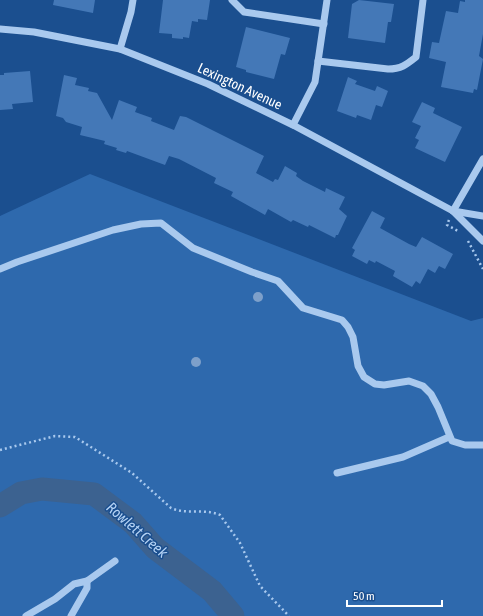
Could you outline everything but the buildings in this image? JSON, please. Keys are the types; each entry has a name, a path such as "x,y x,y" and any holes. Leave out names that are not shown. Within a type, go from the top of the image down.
{"street":[{"path":"120,49 133,0"},
{"path":"232,0 244,12 324,24"},
{"path":"293,125 315,82 327,0"},
{"path":"318,61 388,69 399,69 405,66 416,57 423,0"},
{"name":"Lexington Avenue","path":"0,29 34,32 120,49 208,84 293,125 453,210 483,216"},
{"path":"453,210 483,159"},
{"name":"Lexington Avenue","path":"453,210 483,241"},
{"path":"0,270 17,262 113,230 141,224 161,223 193,248 252,272 278,280 298,304 306,310 342,320 354,337 358,366 364,377 375,384 384,385 409,381 423,386 431,394 445,421 449,437 455,443 483,445"},
{"path":"337,473 403,457 449,437"},
{"path":"26,616 55,599 74,584 87,581 115,561"},
{"path":"71,616 87,588 87,581"}],"path":[{"path":"453,210 447,225 462,234"},
{"path":"465,237 483,269"},
{"path":"0,450 54,436 75,437 132,473 170,508 178,511 206,511 220,515 240,543 260,586 289,616"}],"shaded area":[{"path":"90,174 471,321 483,318 483,616 0,616 0,216"}],"waterway":[{"name":"Rowlett Creek","path":"0,506 21,493 42,489 94,494 133,523 155,548 212,591 233,616"}]}
